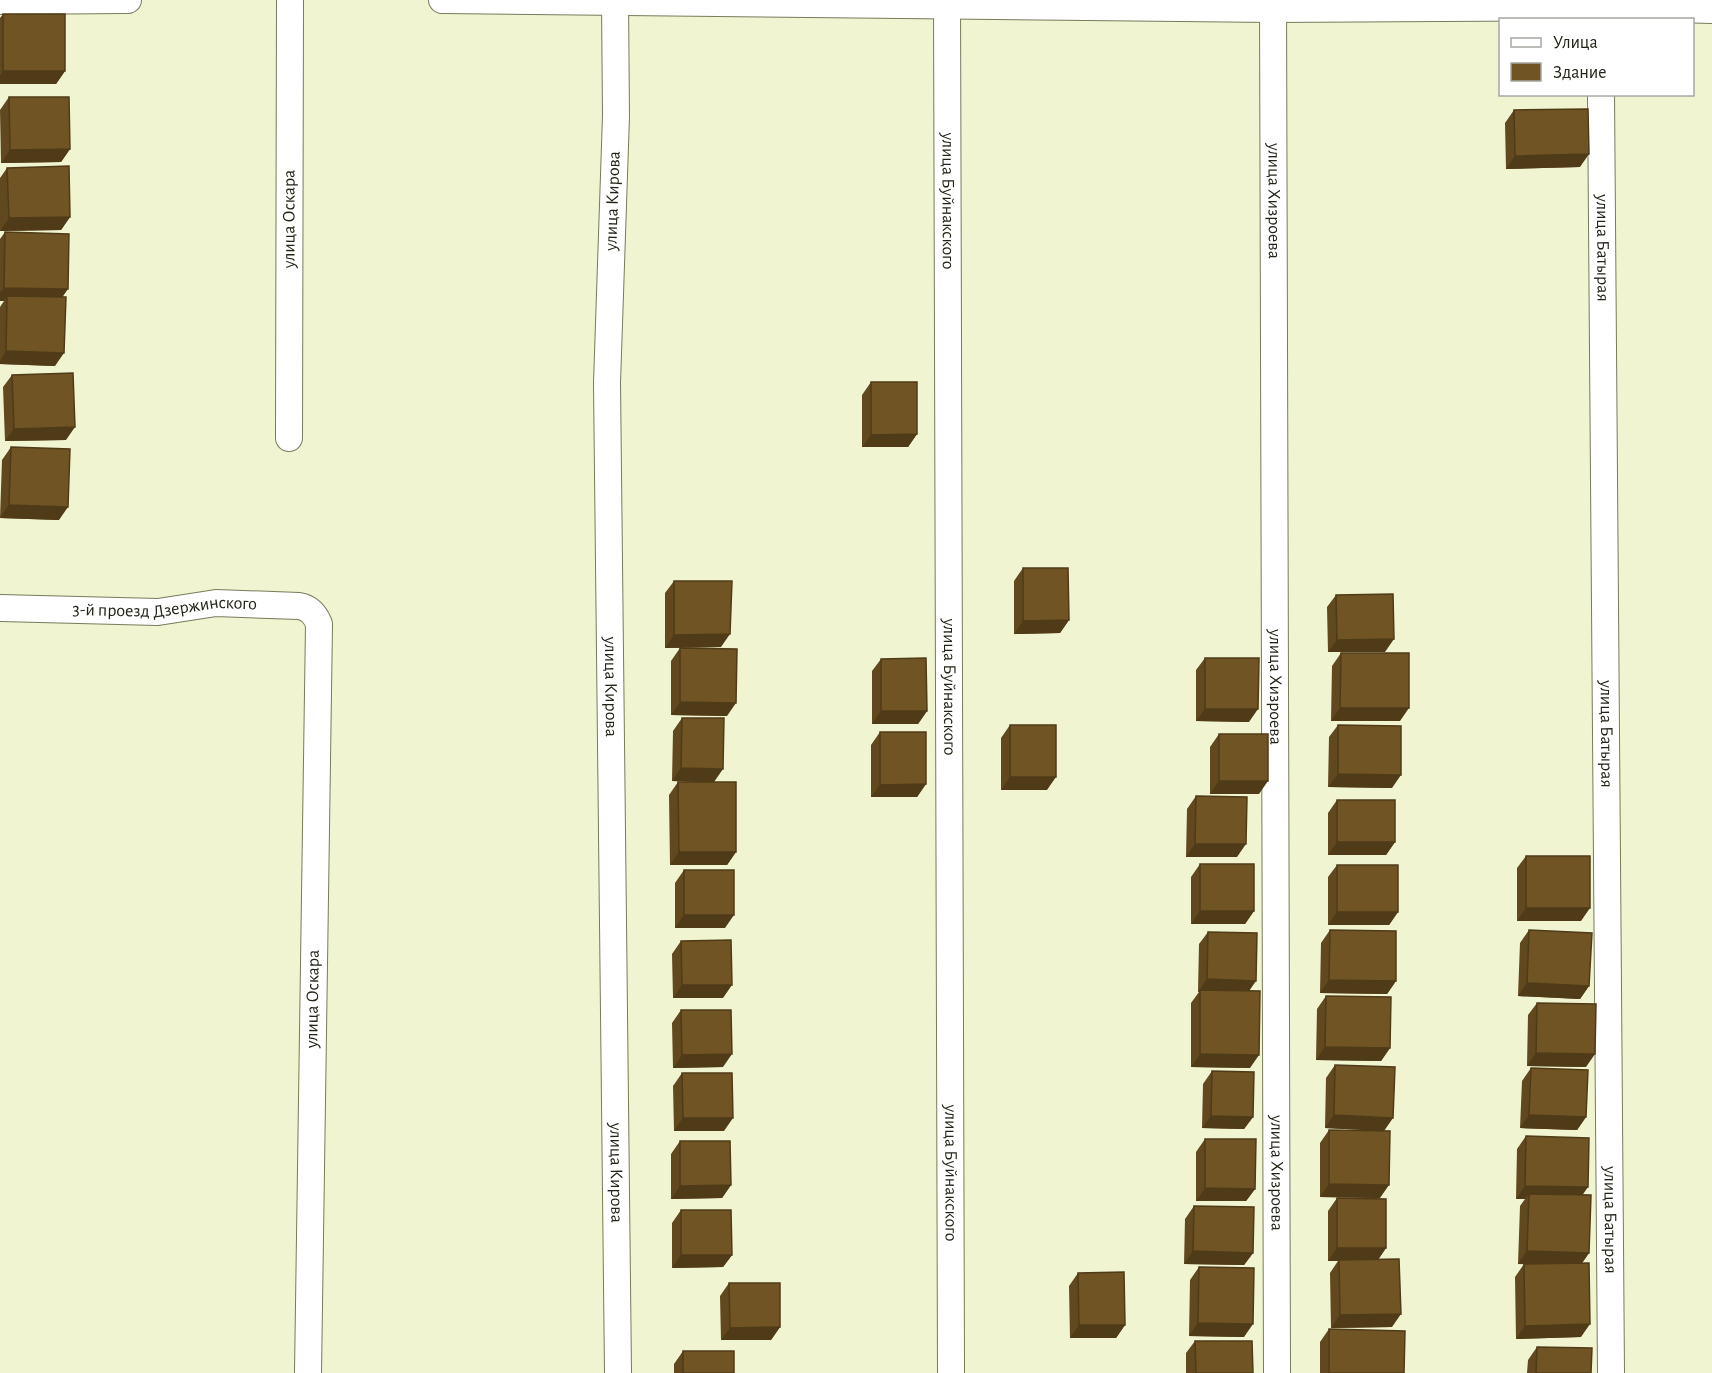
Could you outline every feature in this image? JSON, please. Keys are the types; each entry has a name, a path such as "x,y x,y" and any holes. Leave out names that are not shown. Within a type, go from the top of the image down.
{"street":[{"path":"0,1 128,0"},
{"name":"улица Оскара","path":"289,438 290,0"},
{"path":"442,0 947,2 1712,10"},
{"name":"улица Кирова","path":"615,1 616,116 607,383 618,1373"},
{"name":"улица Буйнакского","path":"947,2 951,1373"},
{"name":"улица Хизроева","path":"1273,5 1277,1373"},
{"name":"улица Батырая","path":"1601,96 1611,1373"},
{"name":"3-й проезд Дзержинского","path":"0,608 158,612 216,603 299,606 312,612 319,624"},
{"name":"улица Оскара","path":"308,1373 319,624"}],"building":[{"path":"3,14 65,14 65,71 3,71"},
{"path":"9,97 69,97 70,149 10,150"},
{"path":"1588,109 1589,154 1515,156 1514,110"},
{"path":"69,166 70,217 9,218 7,168"},
{"path":"5,232 69,234 68,289 4,288"},
{"path":"7,296 66,297 64,353 6,351"},
{"path":"73,373 75,427 14,429 12,375"},
{"path":"871,382 917,382 917,434 871,435"},
{"path":"11,447 70,449 68,507 9,505"},
{"path":"1023,568 1068,568 1069,620 1023,621"},
{"path":"674,581 732,581 730,634 674,635"},
{"path":"1393,594 1394,639 1337,640 1336,595"},
{"path":"680,648 737,649 736,703 680,702"},
{"path":"1341,653 1409,653 1409,708 1340,708"},
{"path":"926,658 927,711 881,711 881,659"},
{"path":"1205,658 1259,658 1258,709 1205,709"},
{"path":"682,718 724,718 723,769 681,768"},
{"path":"1010,725 1056,725 1056,777 1010,777"},
{"path":"1338,725 1401,726 1401,775 1338,774"},
{"path":"880,732 926,732 926,784 880,785"},
{"path":"1219,734 1268,734 1268,781 1219,781"},
{"path":"678,782 736,782 736,852 679,852"},
{"path":"1196,796 1247,797 1246,844 1195,844"},
{"path":"1337,800 1395,800 1395,842 1337,842"},
{"path":"1526,856 1590,856 1590,908 1526,908"},
{"path":"1200,864 1254,864 1254,911 1200,911"},
{"path":"1337,865 1398,865 1398,912 1337,912"},
{"path":"684,870 734,870 734,915 684,915"},
{"path":"1330,930 1396,931 1396,981 1329,980"},
{"path":"1529,930 1592,933 1589,986 1527,983"},
{"path":"1208,932 1257,933 1256,981 1207,979"},
{"path":"731,940 732,985 682,985 681,941"},
{"path":"1200,990 1260,991 1259,1055 1200,1054"},
{"path":"1326,996 1391,997 1390,1048 1325,1047"},
{"path":"1537,1003 1596,1004 1595,1054 1536,1053"},
{"path":"681,1010 731,1010 732,1054 682,1055"},
{"path":"1335,1065 1395,1067 1393,1118 1334,1115"},
{"path":"1531,1068 1588,1070 1586,1117 1529,1115"},
{"path":"1212,1071 1254,1072 1253,1117 1211,1116"},
{"path":"682,1073 732,1073 733,1118 683,1118"},
{"path":"1329,1130 1390,1131 1389,1185 1329,1184"},
{"path":"1526,1136 1589,1138 1588,1187 1525,1186"},
{"path":"1205,1139 1256,1139 1255,1189 1205,1188"},
{"path":"680,1141 730,1141 731,1185 680,1186"},
{"path":"1529,1194 1591,1195 1589,1253 1527,1251"},
{"path":"1337,1198 1386,1199 1386,1248 1337,1248"},
{"path":"1194,1206 1254,1207 1253,1253 1193,1251"},
{"path":"681,1210 731,1210 732,1255 681,1255"},
{"path":"1399,1259 1401,1314 1340,1315 1339,1260"},
{"path":"1589,1263 1590,1324 1525,1326 1524,1264"},
{"path":"1199,1267 1254,1268 1253,1324 1198,1323"},
{"path":"1124,1272 1125,1325 1079,1325 1078,1273"},
{"path":"729,1283 780,1283 780,1327 730,1328"},
{"path":"1329,1329 1405,1331 1404,1373 1329,1373"},
{"path":"1195,1341 1252,1341 1253,1373 1196,1373"},
{"path":"1537,1347 1592,1348 1591,1373 1536,1373"},
{"path":"683,1351 734,1351 734,1373 683,1373"}]}
